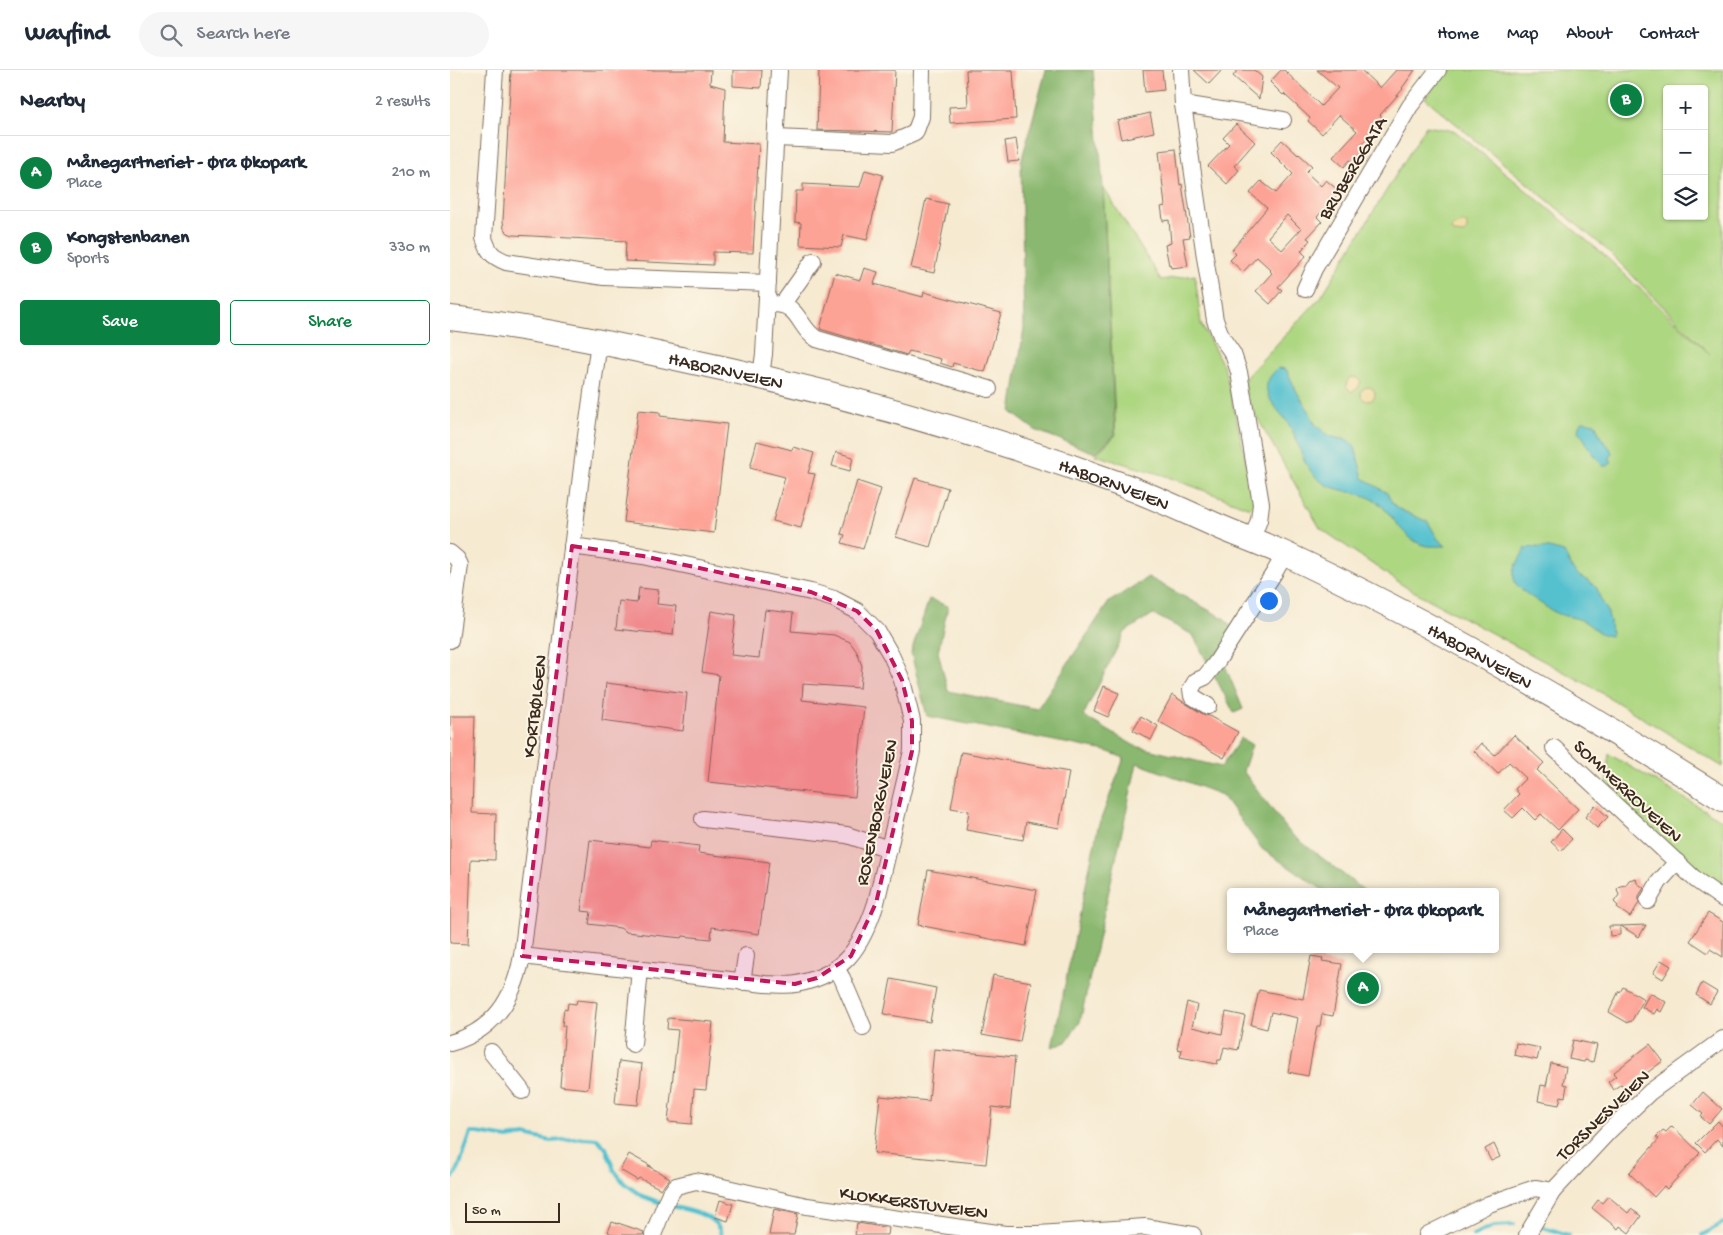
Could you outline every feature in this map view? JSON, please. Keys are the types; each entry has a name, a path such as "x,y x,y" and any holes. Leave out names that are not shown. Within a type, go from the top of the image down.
{"highway":[{"name":"HABORNVEIEN","path":"450,318 501,324 599,342 761,376 870,404 1024,451 1124,486 1285,554 1447,635 1558,698 1723,799"}],"street":[{"path":"495,70 484,238 487,248 494,257 506,262 604,277 768,283"},
{"path":"761,376 774,304 768,283 779,70"},
{"path":"776,138 892,143 915,133 921,117 922,70"},
{"path":"1181,70 1183,104 1204,257 1215,320 1222,338 1233,354 1239,372 1261,504 1259,520 1252,539"},
{"name":"BRUBERGGATA","path":"1305,288 1314,269 1410,106 1438,70"},
{"path":"1183,104 1283,120"},
{"path":"774,304 813,261"},
{"path":"774,304 793,310 808,332 816,339 989,389"},
{"name":"KORTBØLGEN","path":"450,1043 472,1035 499,1013 511,994 518,977 599,342"},
{"name":"ROSENBORGVEIEN","path":"522,956 765,984 795,984 817,978 836,968 850,956 861,941 868,926 889,849 912,751 912,721 902,680 878,631 857,611 834,599 770,582 643,556 572,546"},
{"path":"450,553 458,559 460,565 453,594 450,640"},
{"path":"1208,706 1192,696 1191,689 1196,681 1205,677 1216,663 1285,554"},
{"name":"SOMMERROVEIEN","path":"1554,748 1696,880 1723,898"},
{"path":"704,819 847,835 889,849"},
{"name":"SOMMERROVEIEN","path":"1648,900 1659,882 1677,862"},
{"path":"742,982 746,956"},
{"path":"836,968 863,1027"},
{"path":"633,1044 640,970"},
{"name":"TORSNESVEIEN","path":"1527,1235 1553,1191 1608,1132 1650,1092 1723,1039"},
{"path":"491,1052 522,1091"},
{"name":"KLOKKERSTUVEIEN","path":"653,1235 665,1203 676,1186 696,1181 807,1206 954,1231 1038,1234 1145,1227 1193,1235"},
{"path":"1427,1235 1489,1204 1535,1188 1553,1191"}],"highlighted area":[{"path":"572,546 643,556 811,592 857,611 877,631 902,680 912,721 912,751 876,903 851,956 817,978 795,984 522,956"}],"green space":[{"path":"1046,70 1093,70 1103,187 1115,435 1095,453 1035,430 1011,412 1024,328 1021,162"},
{"path":"1447,70 1723,70 1723,767 1592,687 1404,586 1320,528 1246,398 1245,378 1321,297 1426,126 1455,131 1603,254 1710,354 1606,249 1425,98"},
{"path":"1103,187 1161,280 1195,275 1201,324 1224,367 1254,494 1254,505 1250,508 1163,475 1095,455 1116,435"},
{"path":"1148,577 1225,619 1239,636 1224,663 1243,709 1234,713 1193,635 1153,614 1125,632 1083,716 1135,746 1221,767 1241,738 1252,745 1243,771 1290,833 1361,888 1320,888 1262,849 1222,795 1137,763 1080,1022 1066,1042 1052,1047 1098,827 1124,758 1106,751 927,716 911,653 929,599 948,606 938,652 948,691 1037,709 1109,602"},
{"path":"1609,754 1723,821 1723,892 1689,870 1606,784"}],"sand":[{"path":"1463,222 1467,225 1465,232 1463,234 1453,233 1452,227"},
{"path":"1351,377 1358,378 1361,381 1358,388 1352,392 1347,388 1348,380"},
{"path":"1368,387 1373,389 1375,394 1373,399 1368,401 1363,399 1361,394 1363,389"}],"water":[{"path":"1278,368 1286,369 1315,424 1332,437 1348,440 1355,447 1363,478 1387,493 1392,503 1399,509 1428,522 1438,539 1446,546 1426,546 1416,542 1403,531 1388,512 1376,501 1369,497 1325,484 1313,474 1305,462 1290,426 1274,405 1267,391 1268,381"},
{"path":"1583,421 1595,423 1601,438 1610,448 1612,463 1603,466 1588,447 1578,431 1580,423"},
{"path":"1536,547 1564,552 1573,570 1597,588 1607,610 1611,636 1601,633 1581,620 1553,611 1520,588 1514,578 1516,565 1526,548"}],"building":[{"path":"511,70 711,70 710,84 725,88 723,142 759,144 753,253 713,252 713,265 625,261 626,241 513,235 508,233 504,229 503,221"},
{"path":"733,70 762,70 761,88 733,86"},
{"path":"819,70 895,70 892,132 817,130"},
{"path":"966,70 1013,70 1016,119 950,123 949,107 968,106"},
{"path":"1143,70 1162,70 1164,90 1145,92"},
{"path":"1194,70 1222,70 1209,84"},
{"path":"1238,70 1254,70 1262,77 1259,99 1233,76"},
{"path":"1281,70 1284,70 1321,106 1338,88 1317,70 1361,70 1380,88 1396,70 1415,70 1403,89 1380,115 1384,119 1361,145 1366,149 1353,162 1350,160 1344,167 1333,157 1357,131 1339,115 1322,134 1308,121 1310,118 1270,82"},
{"path":"1150,113 1154,132 1121,139 1117,121"},
{"path":"1236,124 1255,142 1234,166 1239,170 1227,184 1208,166 1229,144 1223,138"},
{"path":"1016,139 1019,161 1008,162 1005,141"},
{"path":"1282,140 1312,166 1306,172 1321,186 1326,180 1340,192 1317,217 1322,222 1307,238 1310,240 1301,251 1306,256 1278,287 1282,290 1270,304 1256,291 1272,273 1271,270 1257,257 1243,272 1230,260 1236,254 1232,250 1267,208 1250,193 1261,181 1276,193 1293,174 1271,152","holes":["1287,215 1301,229 1282,250 1268,237"]},
{"path":"1176,149 1180,185 1182,184 1190,237 1183,238 1188,266 1171,268 1165,245 1171,243 1169,220 1163,221 1161,207 1165,206 1159,151"},
{"path":"865,170 883,175 867,240 844,235 841,247 800,245 801,223 795,222 796,191 803,191 803,184 860,187"},
{"path":"926,199 948,204 934,273 911,268"},
{"path":"864,268 878,272 874,284 923,297 924,292 1001,313 985,372 953,363 952,367 940,363 941,359 909,351 907,355 820,329 835,273 860,280"},
{"path":"638,410 660,412 660,416 727,424 714,533 624,522"},
{"path":"757,441 792,450 793,447 814,453 808,473 815,474 801,528 773,521 785,477 750,468"},
{"path":"836,452 853,457 850,471 832,466"},
{"path":"915,478 948,488 930,547 896,537"},
{"path":"857,481 881,489 863,549 842,543 845,535 841,534"},
{"path":"639,588 659,590 657,604 676,606 673,635 616,629 619,601 637,603"},
{"path":"765,610 793,613 791,631 834,635 850,642 857,652 862,666 860,688 803,684 802,700 864,707 855,797 708,782 719,675 702,672 711,611 736,615 731,655 759,658"},
{"path":"606,683 687,693 683,731 602,720"},
{"path":"1104,686 1119,693 1108,717 1094,711"},
{"path":"1172,695 1238,732 1224,758 1158,721"},
{"path":"450,716 475,716 472,813 496,814 495,860 471,859 468,944 450,943"},
{"path":"1141,716 1158,726 1151,740 1133,730"},
{"path":"1514,735 1544,763 1537,770 1578,809 1558,830 1541,814 1535,820 1523,808 1513,818 1504,810 1519,794 1515,789 1526,778 1509,762 1498,774 1474,751 1481,743 1495,755"},
{"path":"961,752 1069,772 1059,828 1026,822 1023,840 966,830 969,811 951,808"},
{"path":"1595,805 1608,817 1597,828 1585,817"},
{"path":"1562,829 1572,839 1561,851 1551,842"},
{"path":"590,840 650,847 651,840 699,846 698,853 769,862 759,934 712,927 711,939 683,936 682,938 626,932 620,928 589,924 591,912 581,911"},
{"path":"928,870 1037,890 1026,946 918,925"},
{"path":"1636,878 1637,883 1644,888 1639,896 1639,903 1630,917 1617,908 1618,906 1614,902 1619,895 1617,889 1620,886 1626,885 1629,880"},
{"path":"1708,913 1723,922 1723,957 1710,949 1708,953 1690,941"},
{"path":"1646,925 1639,937 1621,926"},
{"path":"1609,926 1620,926 1620,935 1610,936"},
{"path":"1311,956 1323,958 1322,961 1342,964 1333,1016 1322,1014 1320,1026 1317,1026 1308,1076 1288,1072 1298,1018 1271,1012 1267,1029 1251,1025 1259,990 1303,999"},
{"path":"1661,960 1671,966 1663,979 1653,973"},
{"path":"993,975 1031,982 1020,1042 982,1035"},
{"path":"891,979 936,988 930,1022 884,1014"},
{"path":"1702,983 1717,992 1710,1004 1696,995"},
{"path":"1623,987 1644,999 1631,1022 1629,1021 1628,1023 1609,1012 1619,991"},
{"path":"1650,993 1666,1002 1661,1012 1657,1009 1654,1014 1642,1007"},
{"path":"577,1000 597,1002 588,1089 560,1086 565,1026 562,1026 564,1009 567,1010 568,1003 576,1004"},
{"path":"1187,1002 1197,1005 1192,1027 1222,1034 1226,1012 1245,1016 1238,1050 1224,1047 1221,1060 1218,1060 1217,1064 1180,1057 1182,1050 1177,1049"},
{"path":"668,1018 713,1022 706,1090 694,1089 692,1124 668,1122 678,1030 667,1029"},
{"path":"1573,1040 1597,1045 1593,1062 1569,1059"},
{"path":"1516,1043 1540,1048 1537,1060 1514,1055"},
{"path":"1650,1044 1663,1061 1625,1089 1621,1084 1613,1090 1608,1082 1616,1076 1613,1073"},
{"path":"934,1049 1015,1057 1010,1109 992,1107 986,1164 874,1153 880,1096 929,1101"},
{"path":"619,1061 642,1064 638,1105 615,1103"},
{"path":"1551,1063 1566,1067 1563,1084 1567,1085 1565,1097 1561,1096 1559,1105 1538,1101 1541,1085 1546,1086"},
{"path":"1703,1092 1722,1109 1709,1124 1701,1117 1703,1114 1692,1105"},
{"path":"1718,1121 1723,1127 1723,1146 1717,1139 1705,1152 1696,1143"},
{"path":"1672,1126 1700,1153 1667,1189 1664,1186 1654,1197 1629,1173 1659,1139 1656,1137 1663,1130 1666,1132"},
{"path":"1494,1144 1500,1157 1491,1161 1485,1149"},
{"path":"629,1154 670,1178 661,1189 639,1178 637,1180 620,1170"},
{"path":"1608,1196 1628,1213 1631,1209 1641,1216 1629,1233 1620,1226 1618,1229 1592,1208 1598,1200 1602,1203"},
{"path":"720,1200 733,1204 728,1221 715,1217"},
{"path":"774,1209 798,1214 794,1235 769,1235"},
{"path":"612,1222 644,1232 643,1235 614,1235 608,1232"},
{"path":"857,1223 889,1228 888,1235 855,1235"}],"waterway":[{"path":"450,1178 453,1178 459,1167 471,1133 508,1138 525,1135 551,1141 585,1138 597,1139 606,1148 614,1170 624,1183 642,1196 661,1203"},
{"path":"670,1206 701,1214 714,1222 719,1228 721,1235"},
{"path":"1702,1235 1723,1223"},
{"path":"1473,1235 1494,1226 1514,1225"},
{"path":"1540,1226 1568,1235"}],"place":[{"name":"Kongstenbanen","path":"1626,100"},
{"name":"Månegartneriet - Øra Økopark","path":"1363,988"}]}
